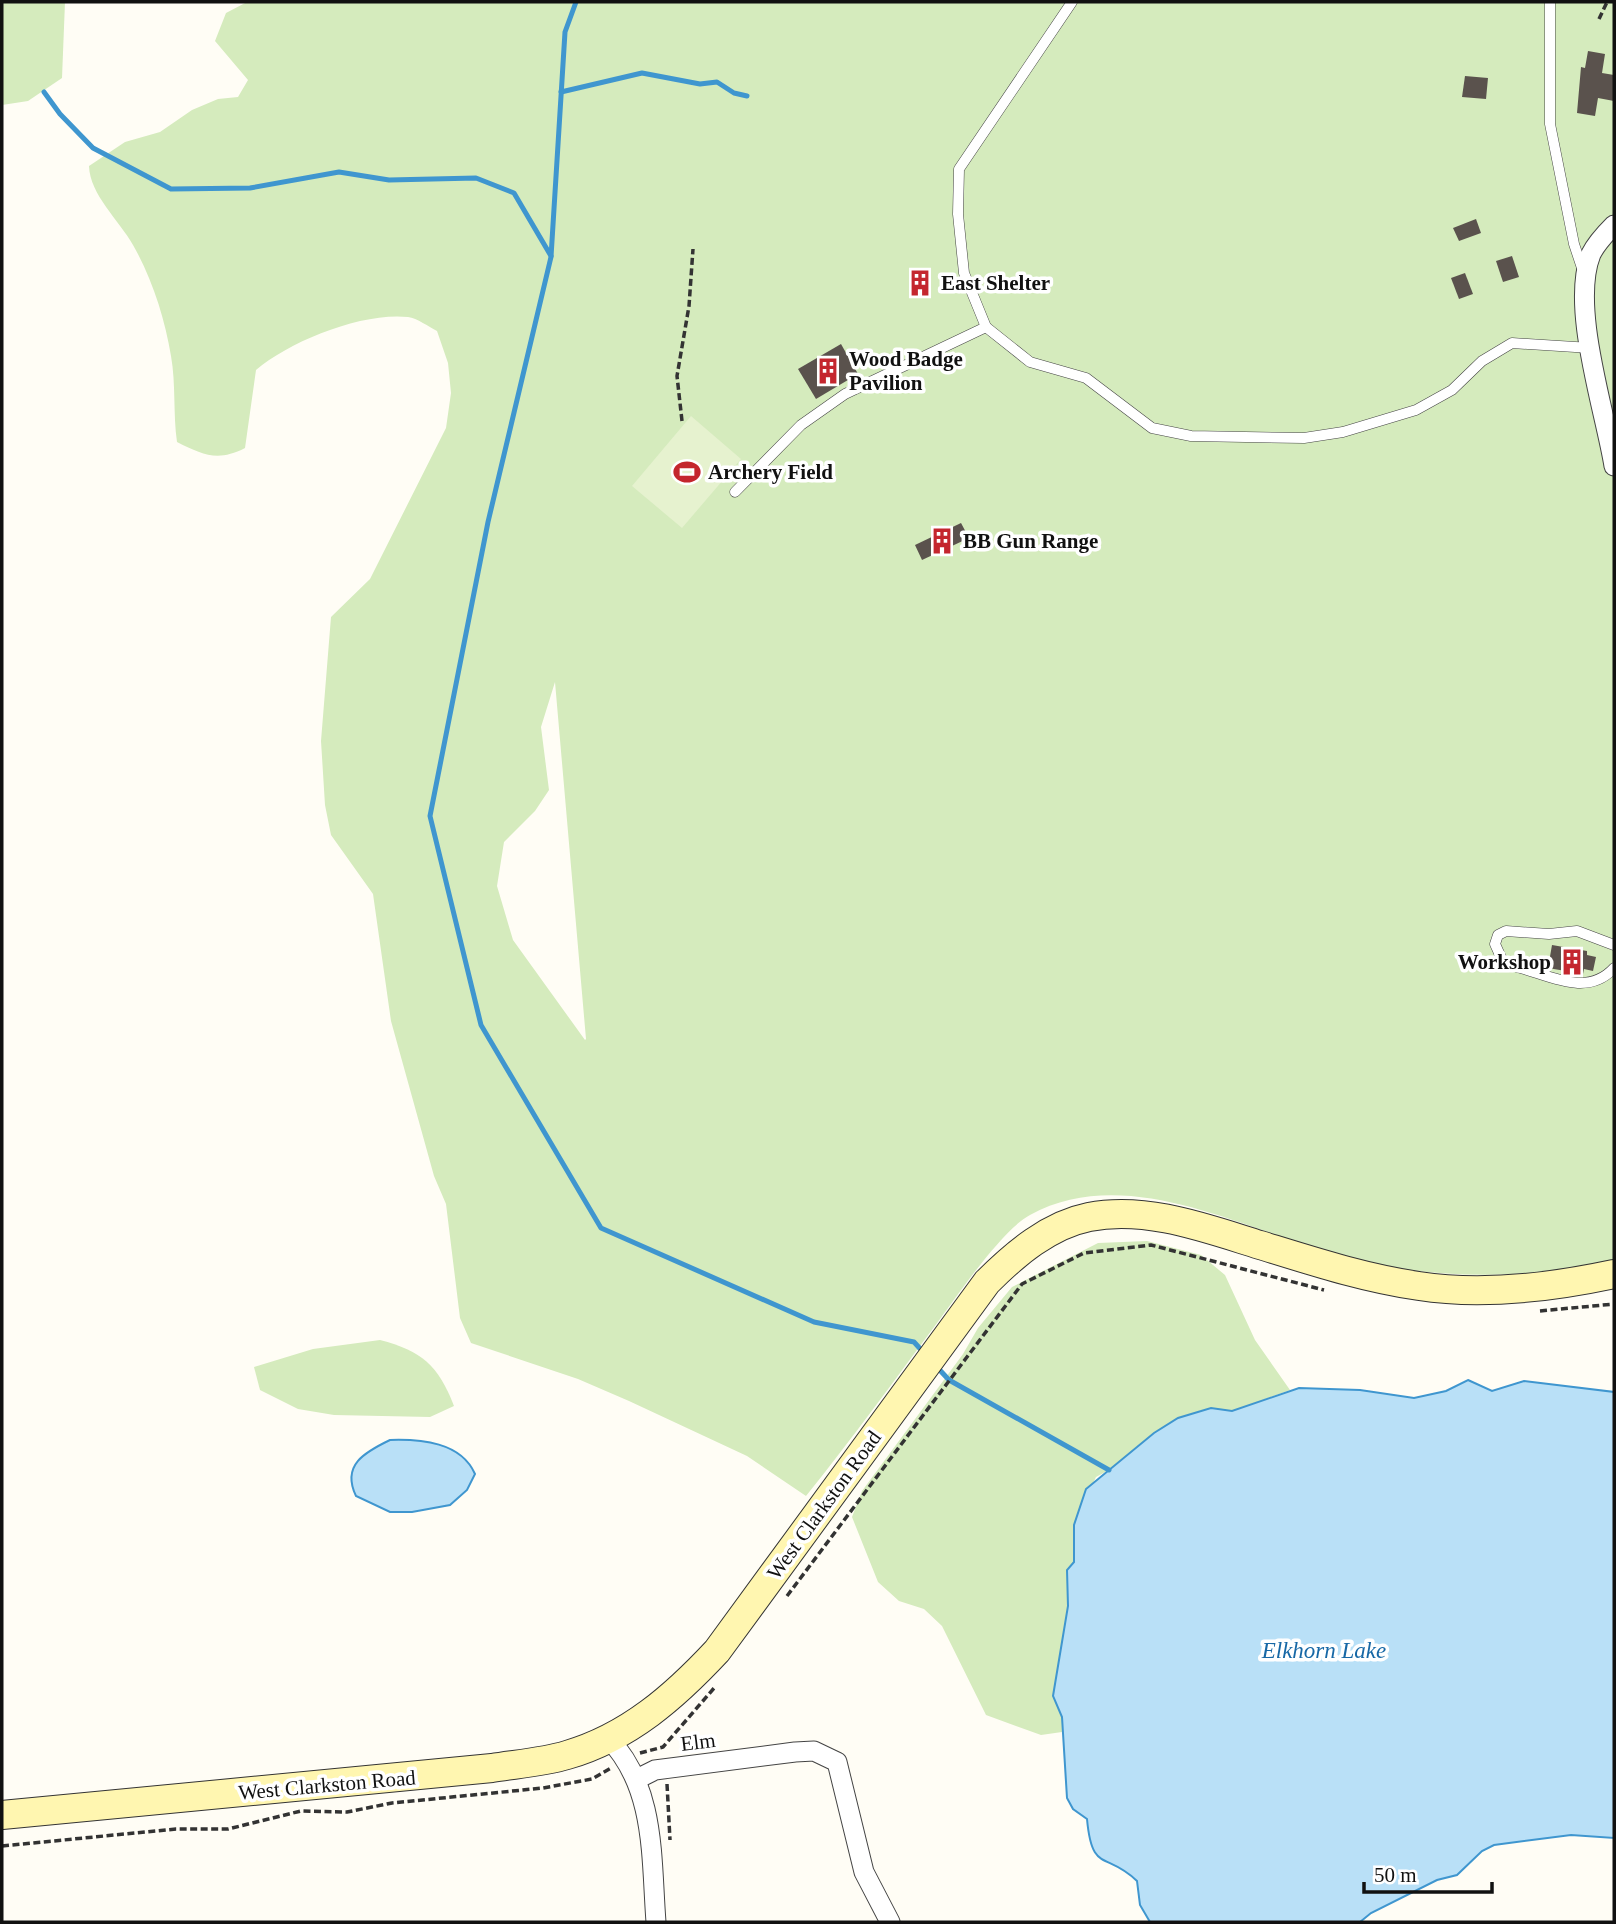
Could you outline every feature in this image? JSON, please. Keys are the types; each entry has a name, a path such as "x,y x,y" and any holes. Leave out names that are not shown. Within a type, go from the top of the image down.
{"main road":[{"name":"West Clarkston Road","path":"2,1815 492,1768 568,1755 633,1727 688,1682 717,1651 987,1282 1011,1257 1060,1226 1087,1217 1124,1213 1185,1222 1341,1270 1421,1287 1482,1289 1556,1284 1614,1275"}],"street":[{"path":"1614,225 1591,253 1586,278 1591,348 1614,466"},
{"path":"608,1738 623,1754 638,1779 647,1812 656,1922"},
{"name":"Elm","path":"638,1779 655,1770 814,1751 838,1762 864,1872 890,1922"}],"lane":[{"path":"1072,2 959,169 958,215 964,274 986,327 1030,362 1086,378 1152,428 1191,436 1304,438 1343,432 1416,410 1452,390 1482,361 1512,343 1591,348"},
{"path":"1550,2 1550,124 1574,244 1586,278"},
{"path":"735,492 802,425 845,394 986,327"},
{"path":"1614,945 1577,931 1549,934 1506,931 1498,935 1495,944 1504,964 1565,981 1587,985 1603,979 1614,968"}],"path":[{"path":"1599,19 1606,2"},
{"path":"682,421 677,376 689,306 693,249"},
{"path":"812,1565 1021,1284 1084,1254 1151,1245 1331,1291"},
{"path":"663,1748 667,1769 670,1845"}],"green space":[{"path":"2,2 65,2 62,78 28,101 2,105"},
{"path":"247,2 1614,2 1614,1261 1521,1274 1429,1272 1367,1263 1198,1209 1155,1199 1112,1195 1070,1200 1030,1215 1007,1233 806,1496 747,1456 629,1401 578,1379 471,1343 460,1318 446,1204 434,1176 391,1021 373,894 331,835 325,805 321,741 331,617 370,579 446,428 451,393 448,363 437,331 415,319 390,317 349,324 307,339 270,359 256,370 245,448 218,456 177,442 173,367 157,299 133,245 100,197 91,177 89,166 125,142 160,132 192,110 218,99 238,97 248,80 215,41 226,13","holes":["555,682 586,1039 513,940 497,886 504,842 535,811 549,790 541,727"]},
{"name":"Archery Field","path":"691,416 741,459 682,528 632,486"},
{"path":"1147,1241 1201,1255 1225,1275 1255,1340 1290,1390 1232,1411 1211,1408 1199,1411 1136,1447 1116,1466 1096,1477 1076,1518 1074,1562 1067,1570 1068,1606 1053,1696 1062,1717 1062,1732 1041,1735 986,1715 942,1626 924,1609 899,1601 878,1582 852,1517 862,1491 963,1354 978,1328 1012,1287 1098,1243"},
{"path":"380,1340 407,1349 427,1362 442,1380 454,1406 430,1417 334,1415 298,1409 260,1390 254,1367 313,1349"}],"water":[{"name":"Elkhorn Lake","path":"1468,1380 1492,1391 1524,1381 1614,1392 1614,1838 1571,1835 1494,1845 1482,1851 1457,1875 1437,1880 1371,1913 1360,1922 1150,1922 1140,1905 1137,1881 1097,1855 1089,1836 1087,1819 1073,1809 1067,1798 1062,1717 1053,1696 1068,1606 1067,1570 1074,1562 1074,1525 1086,1489 1154,1433 1178,1418 1211,1408 1232,1411 1299,1388 1360,1390 1414,1398 1446,1391"},
{"path":"390,1440 427,1442 460,1455 469,1463 475,1474 467,1490 450,1505 412,1512 390,1512 356,1496 351,1476 358,1461 372,1449"}],"building":[{"path":"1588,51 1605,54 1602,73 1614,75 1614,101 1598,98 1595,116 1577,113 1581,67 1585,68"},
{"path":"1465,76 1488,78 1486,99 1462,97"},
{"path":"1476,219 1481,233 1459,241 1453,228"},
{"path":"1512,256 1519,277 1503,282 1496,261"},
{"name":"East Shelter","path":"927,270 931,293 913,296 909,273"},
{"path":"1465,273 1473,294 1459,299 1451,278"},
{"name":"Wood Badge Pavilion","path":"841,344 858,374 816,399 798,369"},
{"name":"BB Gun Range","path":"961,523 969,538 922,560 915,545"},
{"name":"Workshop","path":"1552,945 1587,951 1587,955 1596,957 1593,971 1584,969 1583,974 1548,968"}],"waterway":[{"path":"576,2 565,32 551,257 488,522 430,816 481,1025 601,1228 814,1322 914,1342 924,1353"},
{"path":"561,92 642,73 700,84 717,82 734,93 747,96"},
{"path":"44,92 60,114 93,148 171,189 250,188 339,172 389,180 476,178 514,193 551,256"},
{"path":"936,1366 949,1380 1109,1470"}],"place":[{"name":"East Shelter","path":"920,283"},
{"name":"Wood Badge Pavilion","path":"828,371"},
{"name":"Archery Field","path":"687,472"},
{"name":"BB Gun Range","path":"942,541"},
{"name":"Workshop","path":"1572,962"}]}
